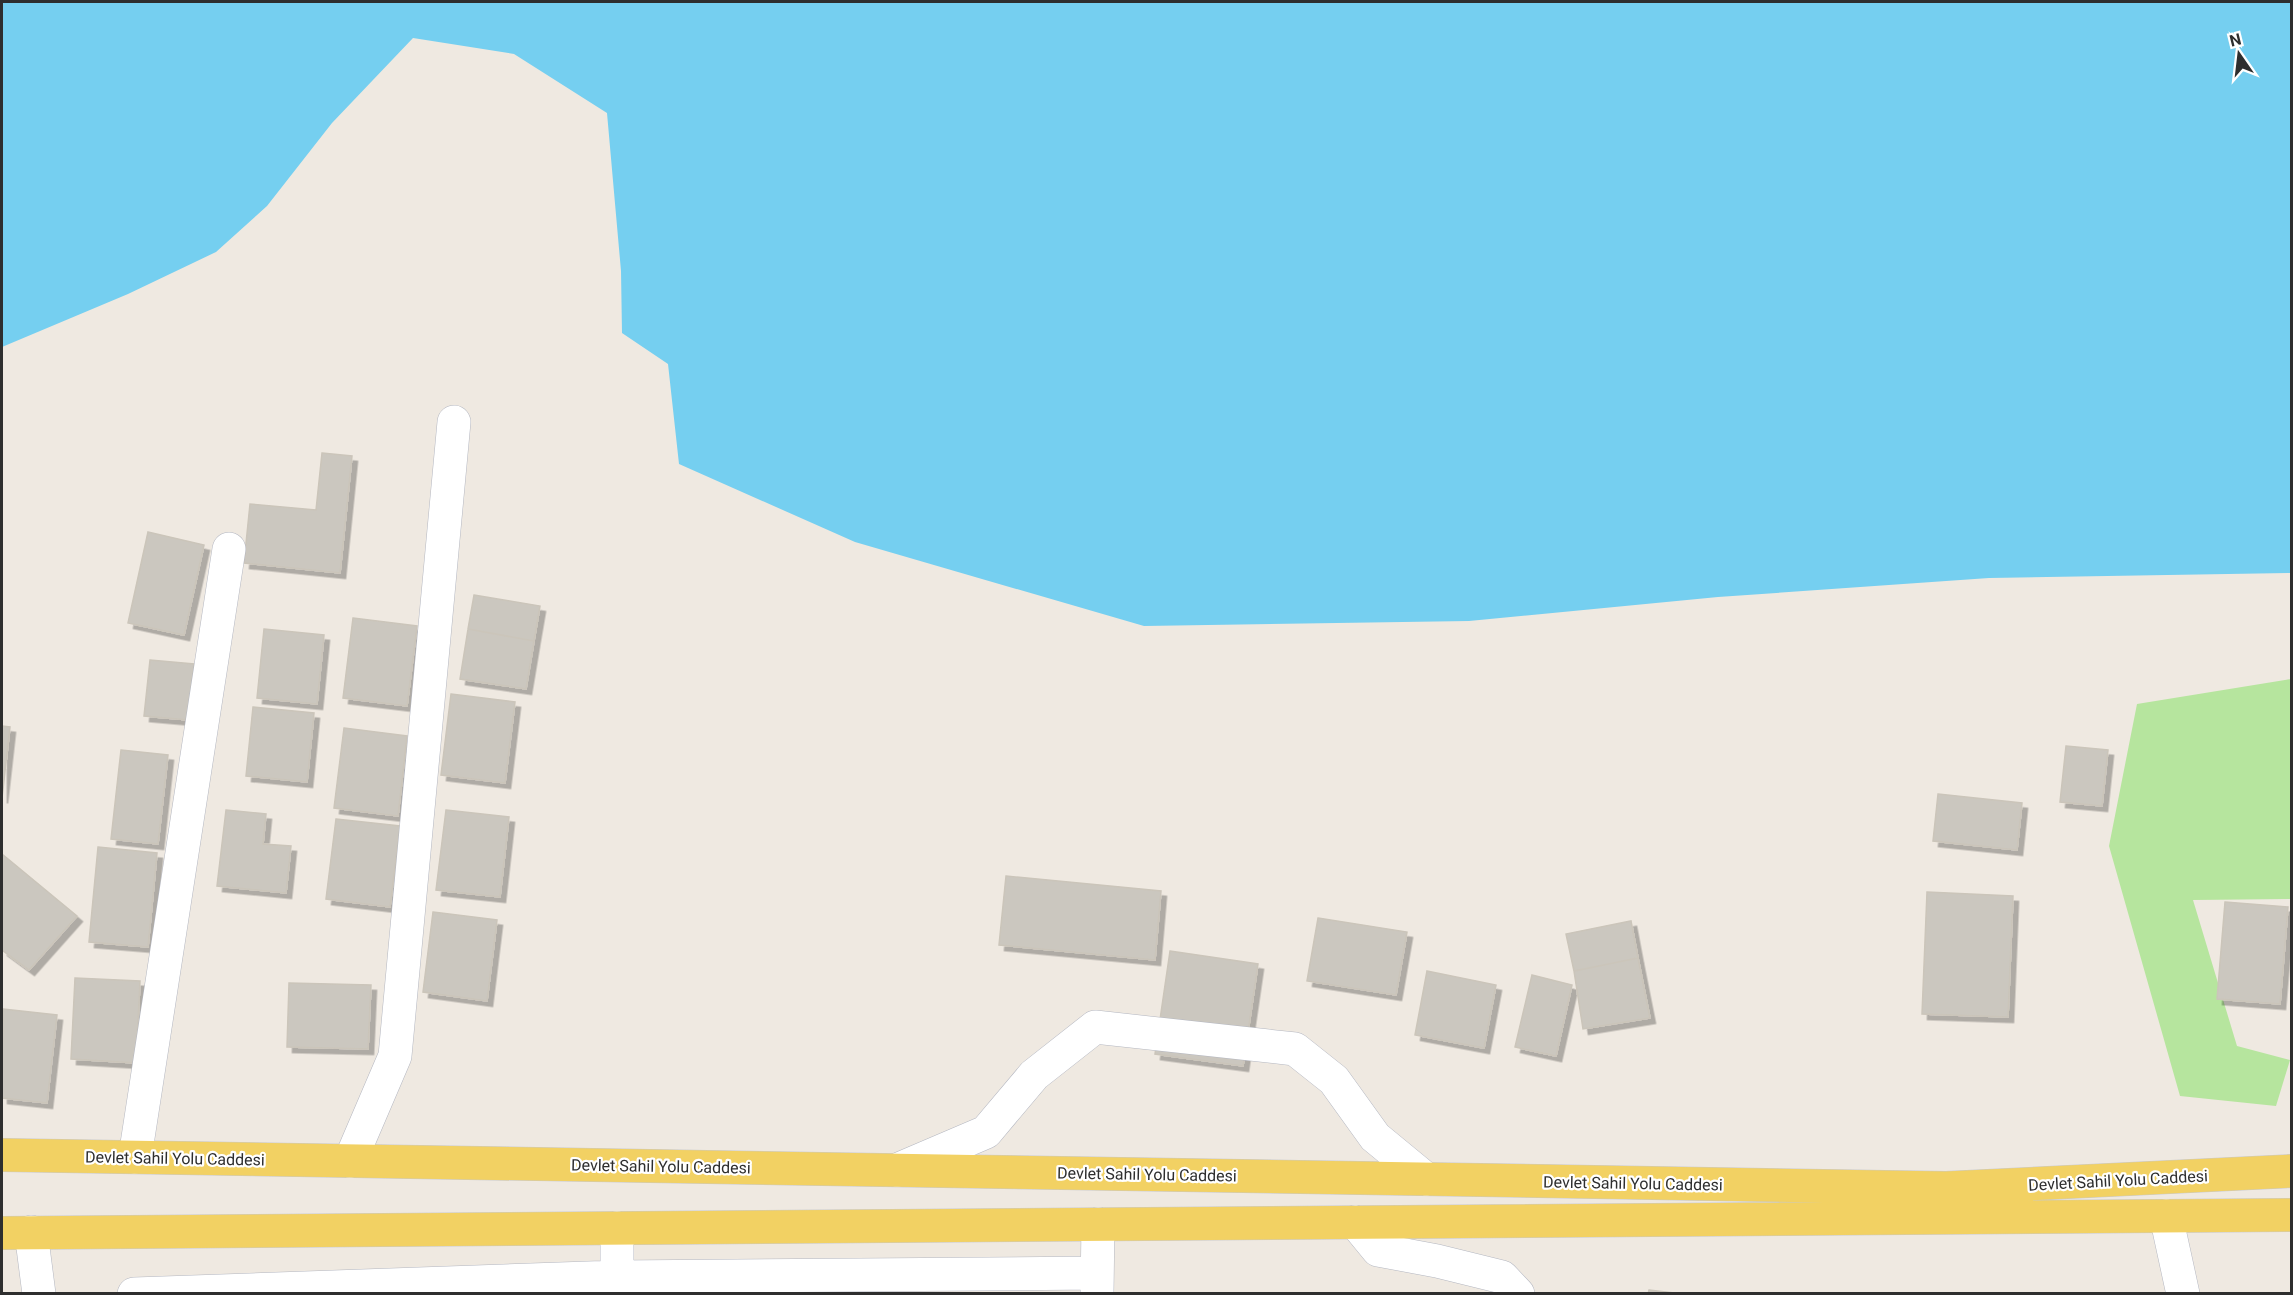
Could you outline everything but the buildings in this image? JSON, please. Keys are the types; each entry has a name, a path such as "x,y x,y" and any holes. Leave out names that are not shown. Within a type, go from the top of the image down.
{"main road":[{"name":"Devlet Sahil Yolu Caddesi","path":"2,1155 1946,1188 2292,1171"},
{"name":"Devlet Sahil Yolu Caddesi","path":"16,1232 2292,1215"}],"street":[{"path":"350,1161 395,1056 454,422"},
{"path":"135,1157 229,549"},
{"path":"897,1170 986,1132 1034,1074 1095,1027 1295,1049 1334,1080 1374,1137 1426,1179"},
{"path":"2166,1216 2183,1293"},
{"path":"1355,1222 1378,1250 1437,1261 1502,1277 1518,1293"},
{"path":"134,1293 617,1285 1097,1283 1098,1224"},
{"path":"617,1228 617,1285"},
{"path":"16,1232 39,1293"}],"green space":[{"path":"2291,679 2291,899 2193,900 2237,1046 2290,1060 2276,1106 2180,1096 2109,846 2137,704"}],"water":[{"path":"2,2 2291,2 2291,573 1989,578 1718,597 1469,621 1144,626 855,542 679,464 668,364 622,333 621,271 607,113 514,54 413,38 332,123 267,206 216,252 128,294 2,347"}]}
